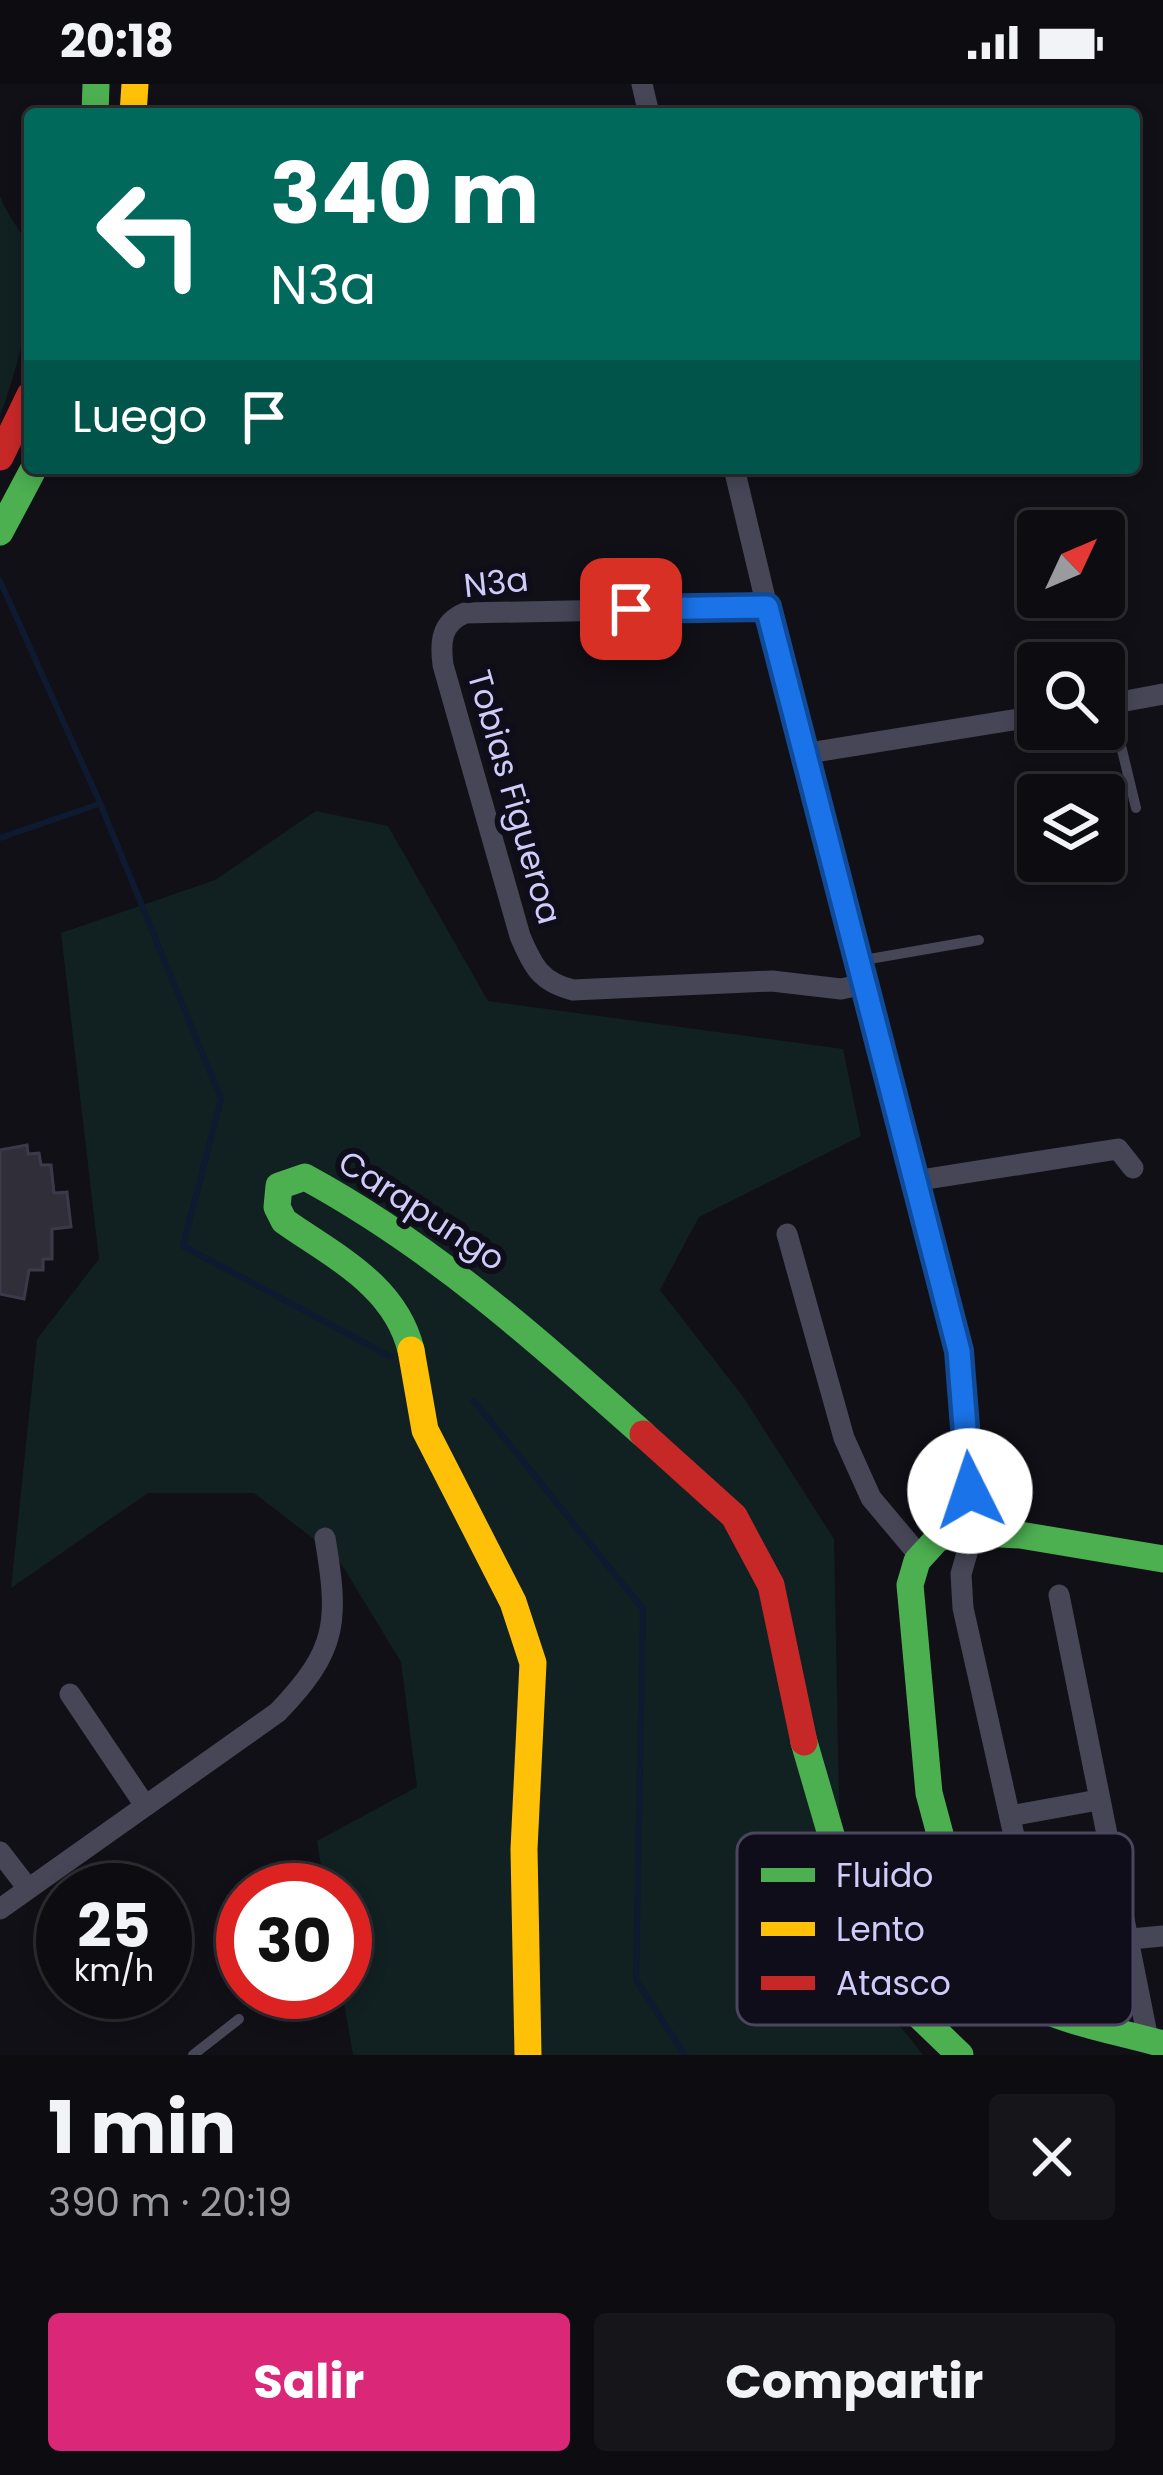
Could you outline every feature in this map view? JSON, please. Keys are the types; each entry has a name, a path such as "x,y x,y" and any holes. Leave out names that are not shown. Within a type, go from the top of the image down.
{"main road":[{"path":"0,457 24,407"},
{"path":"0,532 31,474"},
{"name":"Carapungo","path":"528,2055 524,1849 533,1663 520,1609 468,1522 424,1426 413,1351 392,1304 284,1221 277,1207 279,1186 293,1177 305,1177 380,1218 491,1298 734,1516 771,1585 804,1744 831,1833"},
{"path":"940,1833 929,1793 912,1647 910,1585 918,1554 947,1534 973,1532 1163,1558"},
{"name":"Carapungo","path":"929,2025 960,2055"},
{"path":"1101,2025 1156,2041"}],"street":[{"path":"735,474 802,754 959,1351 973,1532 962,1574 964,1608 1014,1833"},
{"name":"N3a","path":"449,622 465,613 495,611 767,607"},
{"name":"Tobias Figueroa","path":"449,622 441,637 442,665 520,936 531,963 549,984 573,990 772,981 841,989 865,984"},
{"path":"1125,701 1163,694"},
{"path":"802,754 1017,719"},
{"path":"914,1181 1118,1150 1133,1168"},
{"path":"787,1234 844,1438 871,1498 918,1554"},
{"path":"0,1909 278,1712 320,1666 330,1642 336,1600 325,1538"},
{"path":"1059,1595 1105,1833"},
{"path":"70,1694 143,1804"},
{"path":"1010,1816 1097,1800"},
{"path":"0,1852 27,1887"},
{"path":"1133,1939 1163,1936"},
{"path":"1133,1947 1156,2041"}],"lane":[{"path":"1120,750 1136,808"},
{"path":"859,961 979,940"},
{"path":"193,2055 238,2019"}],"shaded area":[{"path":"0,196 24,239 24,330 0,415"},
{"path":"316,811 388,826 488,1001 843,1049 861,1136 699,1217 660,1290 744,1398 834,1539 840,1833 737,1833 737,2025 899,2025 923,2055 353,2055 347,2019 372,2019 372,1863 321,1863 317,1841 417,1787 401,1662 337,1557 254,1493 148,1493 11,1588 37,1339 99,1259 61,933 215,880"}],"building":[{"path":"27,1145 28,1154 39,1153 41,1165 51,1165 54,1193 67,1192 71,1227 52,1229 52,1259 43,1259 43,1270 29,1270 24,1299 0,1294 0,1150"}],"waterway":[{"path":"0,581 100,803 221,1099 183,1246 391,1357"},
{"path":"0,838 99,804"},
{"path":"474,1401 643,1609 636,1980 685,2055"}],"traffic: fast":[{"path":"95,108 96,84"},
{"path":"0,532 31,474"},
{"path":"411,1350 392,1307 377,1290 284,1221 277,1207 279,1186 305,1177 396,1233 522,1329 643,1434"},
{"path":"940,1833 929,1793 910,1585 917,1561 938,1538 965,1532 1020,1535 1163,1559"},
{"path":"804,1742 831,1833"},
{"path":"929,2025 960,2055"},
{"path":"1090,2025 1163,2044"}],"traffic: slow":[{"path":"133,108 135,84"},
{"path":"411,1350 425,1430 513,1602 533,1663 524,1849 528,2055"}],"traffic: jam":[{"path":"0,457 24,407"},
{"path":"643,1434 734,1516 771,1585 804,1742"}],"route":[{"path":"631,609 767,607 959,1351 970,1491"}]}
